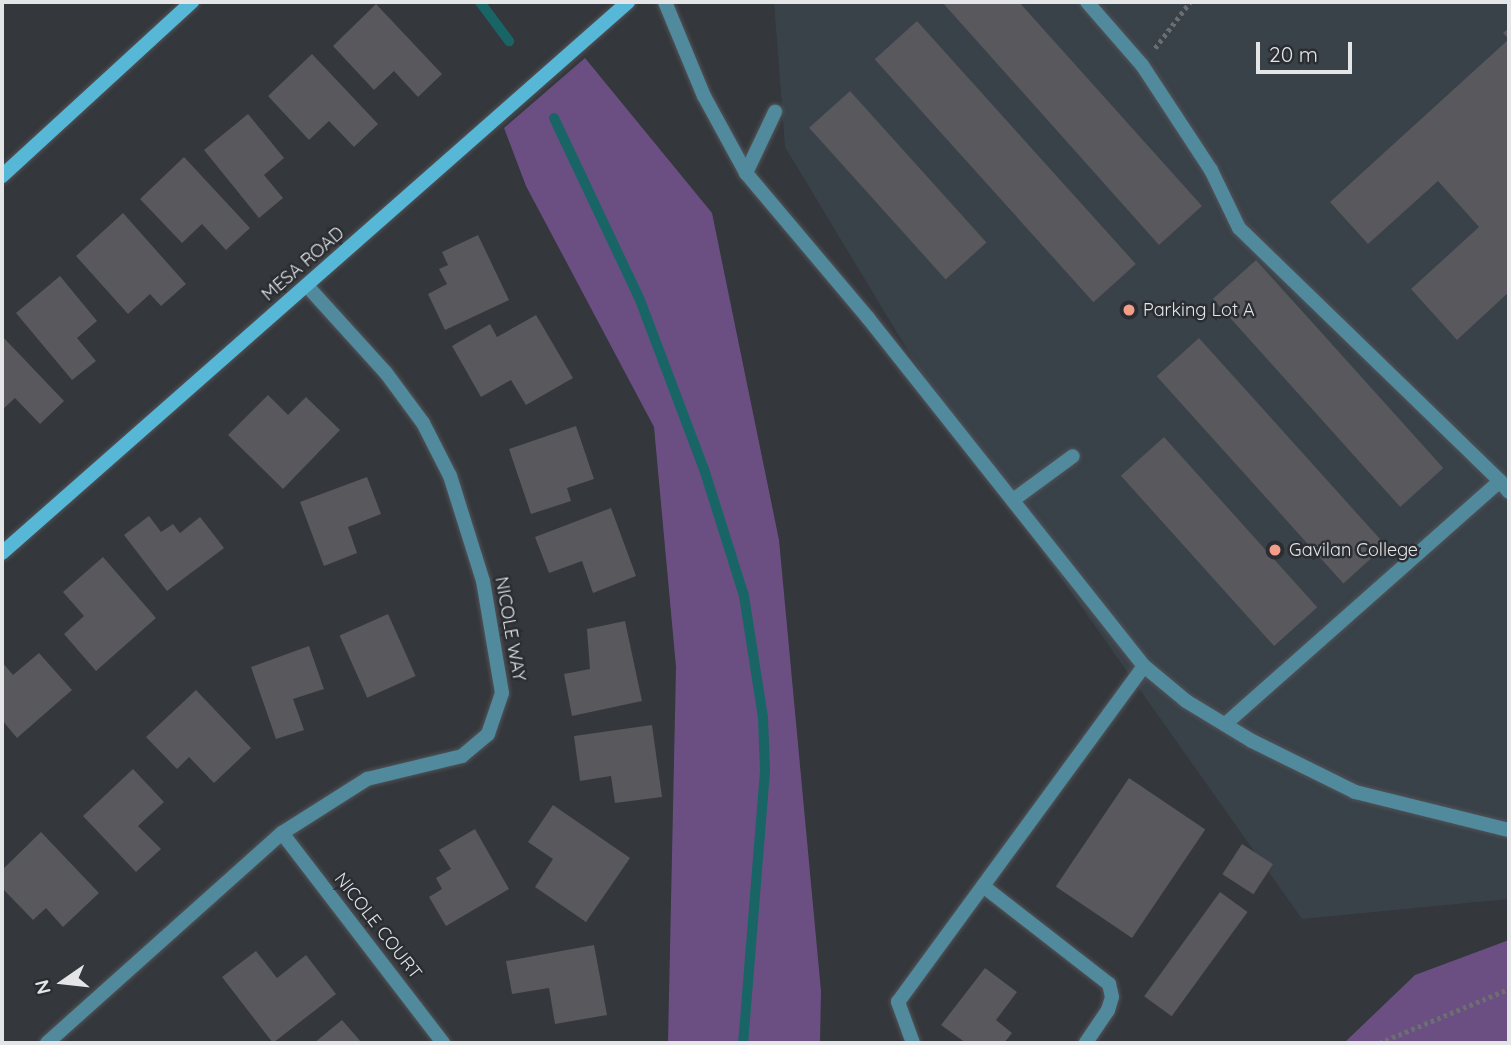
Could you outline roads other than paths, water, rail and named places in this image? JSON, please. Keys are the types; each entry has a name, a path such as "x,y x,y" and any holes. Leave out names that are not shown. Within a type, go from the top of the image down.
{"street":[{"path":"2,176 192,2"},
{"name":"MESA ROAD","path":"2,553 628,2"},
{"path":"665,2 704,96 746,173 1013,500 1144,666 1186,701 1224,724 1355,792 1509,830"},
{"path":"1087,2 1142,65 1211,170 1239,228 1505,486 1224,724"},
{"path":"746,173 775,112"},
{"name":"NICOLE WAY","path":"47,1043 282,833 367,779 462,756 488,734 502,693 483,581 450,476 423,423 386,373 307,287"},
{"path":"1013,500 1073,456"},
{"path":"913,1043 898,1002 1144,666"},
{"name":"NICOLE COURT","path":"282,833 443,1043"},
{"path":"983,886 1109,984 1112,997 1108,1010 1086,1043"}],"waterway":[{"path":"480,2 509,41"},
{"path":"554,118 640,300 704,469 744,596 763,718 765,771 743,1043"}],"place":[{"name":"Parking Lot A","path":"1129,310"},
{"name":"Gavilan College","path":"1275,550"}]}
